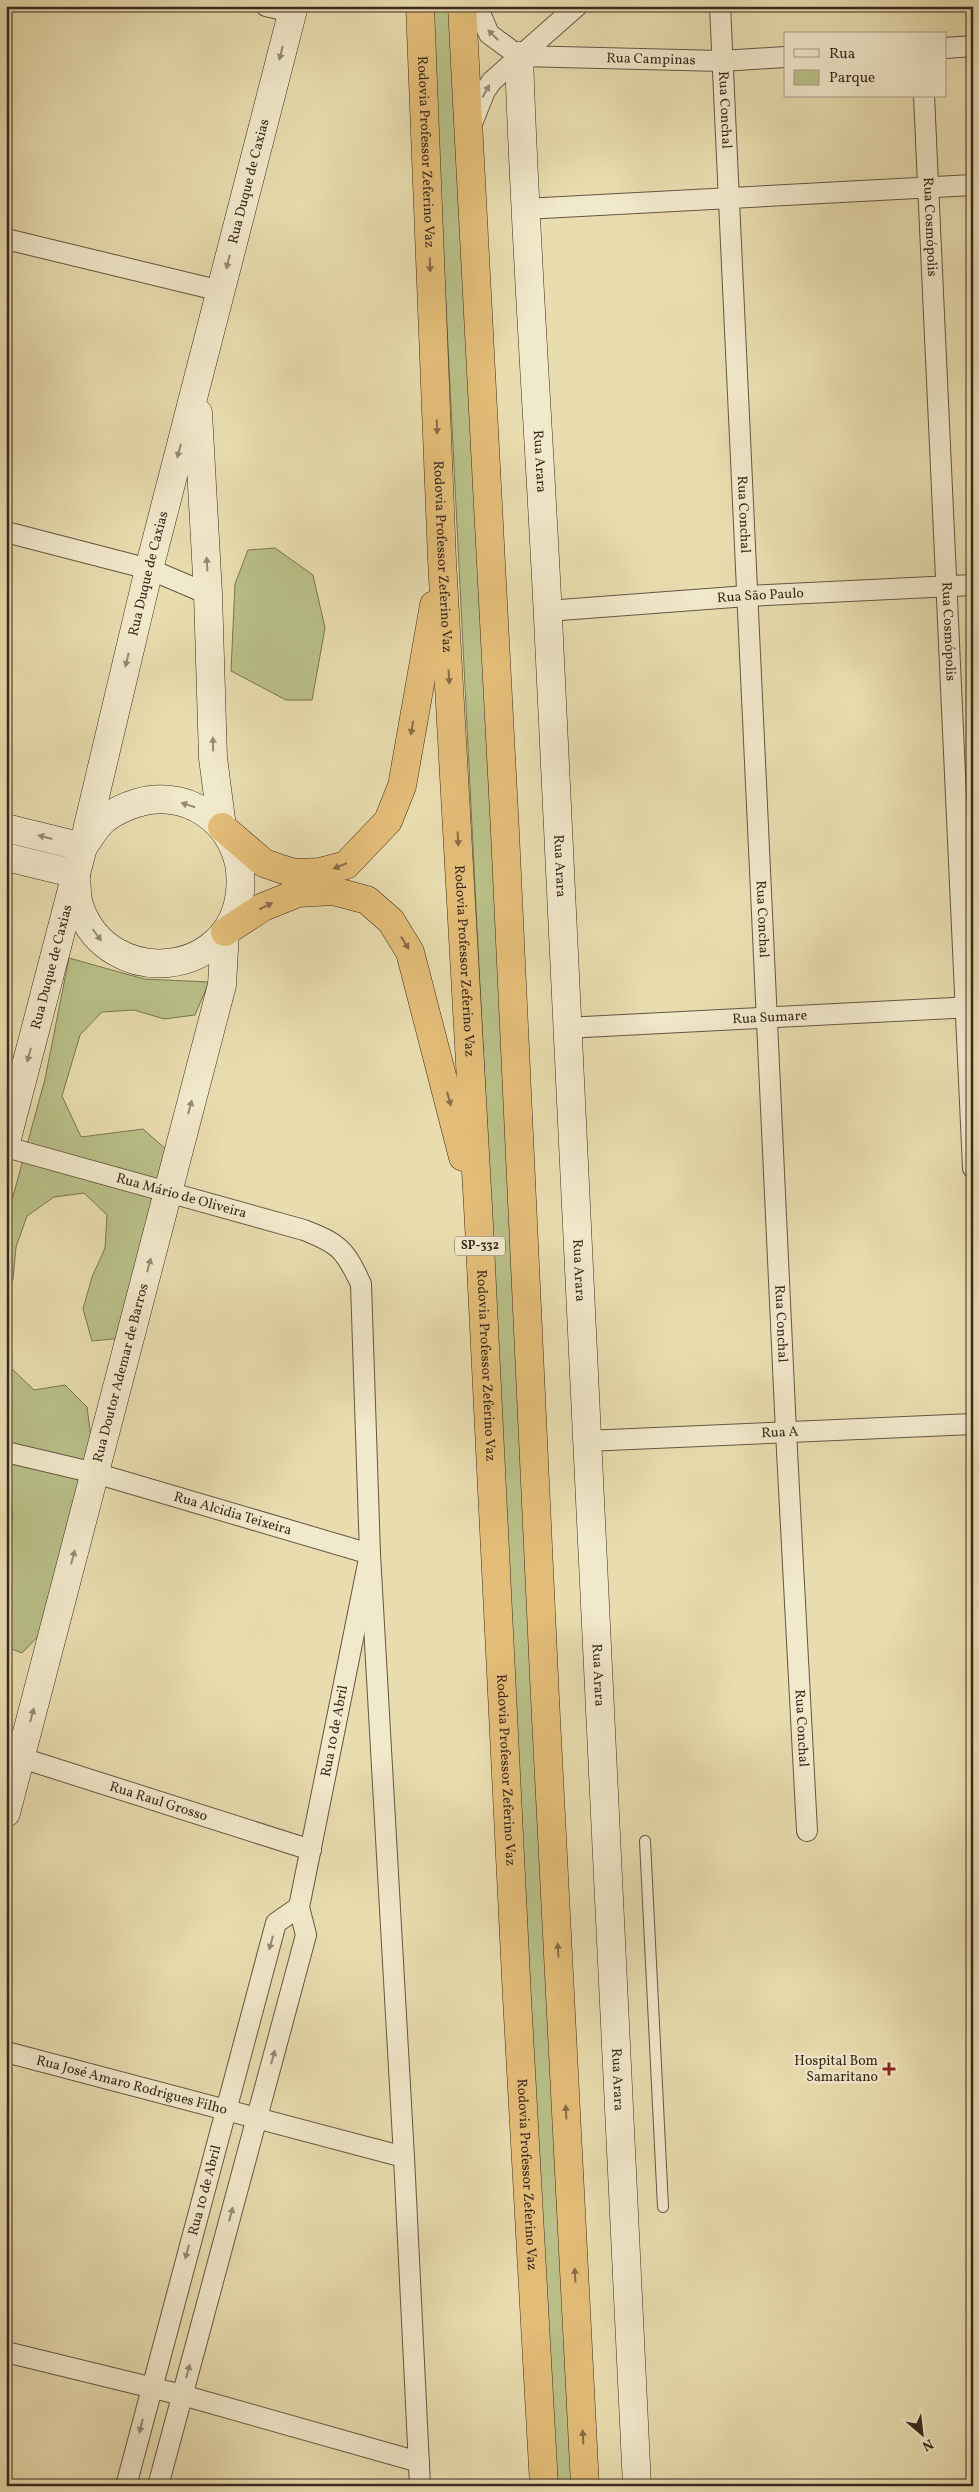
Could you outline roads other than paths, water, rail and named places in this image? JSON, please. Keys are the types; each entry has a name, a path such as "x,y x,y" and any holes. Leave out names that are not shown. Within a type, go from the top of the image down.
{"highway":[{"name":"Rodovia Professor Zeferino Vaz","path":"420,6 442,560 480,1225 517,2008 544,2486"},
{"name":"SP-332","path":"462,6 505,832 544,1688 585,2486"},
{"path":"222,827 264,863 295,874 320,872 346,865 388,821 402,786 442,560"},
{"path":"225,932 263,907 298,893 333,891 367,900 391,921 410,952 480,1225"}],"street":[{"path":"266,6 293,9"},
{"path":"477,6 489,34 519,56"},
{"path":"468,135 485,91 492,80 577,6"},
{"name":"Rua Conchal","path":"720,6 786,1432 807,1831"},
{"name":"Rua Duque de Caxias","path":"6,1142 83,848 149,569 293,9"},
{"path":"946,48 973,46"},
{"name":"Rua Campinas","path":"519,56 722,61 784,57"},
{"name":"Rua Arara","path":"519,56 524,209 548,611 566,1028 637,2486"},
{"name":"Rua Cosmópolis","path":"924,98 946,587 969,1007 973,1168"},
{"path":"524,209 973,185"},
{"path":"6,239 220,291"},
{"path":"196,387 208,594 213,758 222,827"},
{"path":"6,532 149,569 208,594"},
{"name":"Rua São Paulo","path":"548,611 747,596 973,586"},
{"path":"6,828 83,848 105,818 136,802 170,800 198,808 222,827 236,850 242,874 239,905 225,932 207,949 185,961 157,965 124,958 98,939 79,908 76,874 6,857"},
{"name":"Rua Doutor Ademar de Barros","path":"6,1812 14,1755 95,1473 222,985 225,932"},
{"name":"Rua Sumare","path":"566,1028 969,1007"},
{"name":"Rua Mário de Oliveira","path":"6,1147 304,1230 331,1241 349,1260 361,1284 370,1554"},
{"name":"Rua A","path":"586,1441 973,1424"},
{"name":"Rua Alcidia Teixeira","path":"6,1452 95,1473 370,1554"},
{"path":"370,1554 404,2157 420,2486"},
{"name":"Rua 10 de Abril","path":"158,2486 306,1935 300,1907 370,1554"},
{"name":"Rua Raul Grosso","path":"14,1755 311,1850"},
{"name":"Rua 10 de Abril","path":"126,2486 276,1923 300,1907"},
{"name":"Rua José Amaro Rodrigues Filho","path":"6,2052 256,2120 404,2157"},
{"path":"6,2352 182,2395 419,2462"}],"lane":[{"path":"645,1841 664,2207"}],"place":[{"name":"Hospital Bom Samaritano","path":"889,2069"}]}
